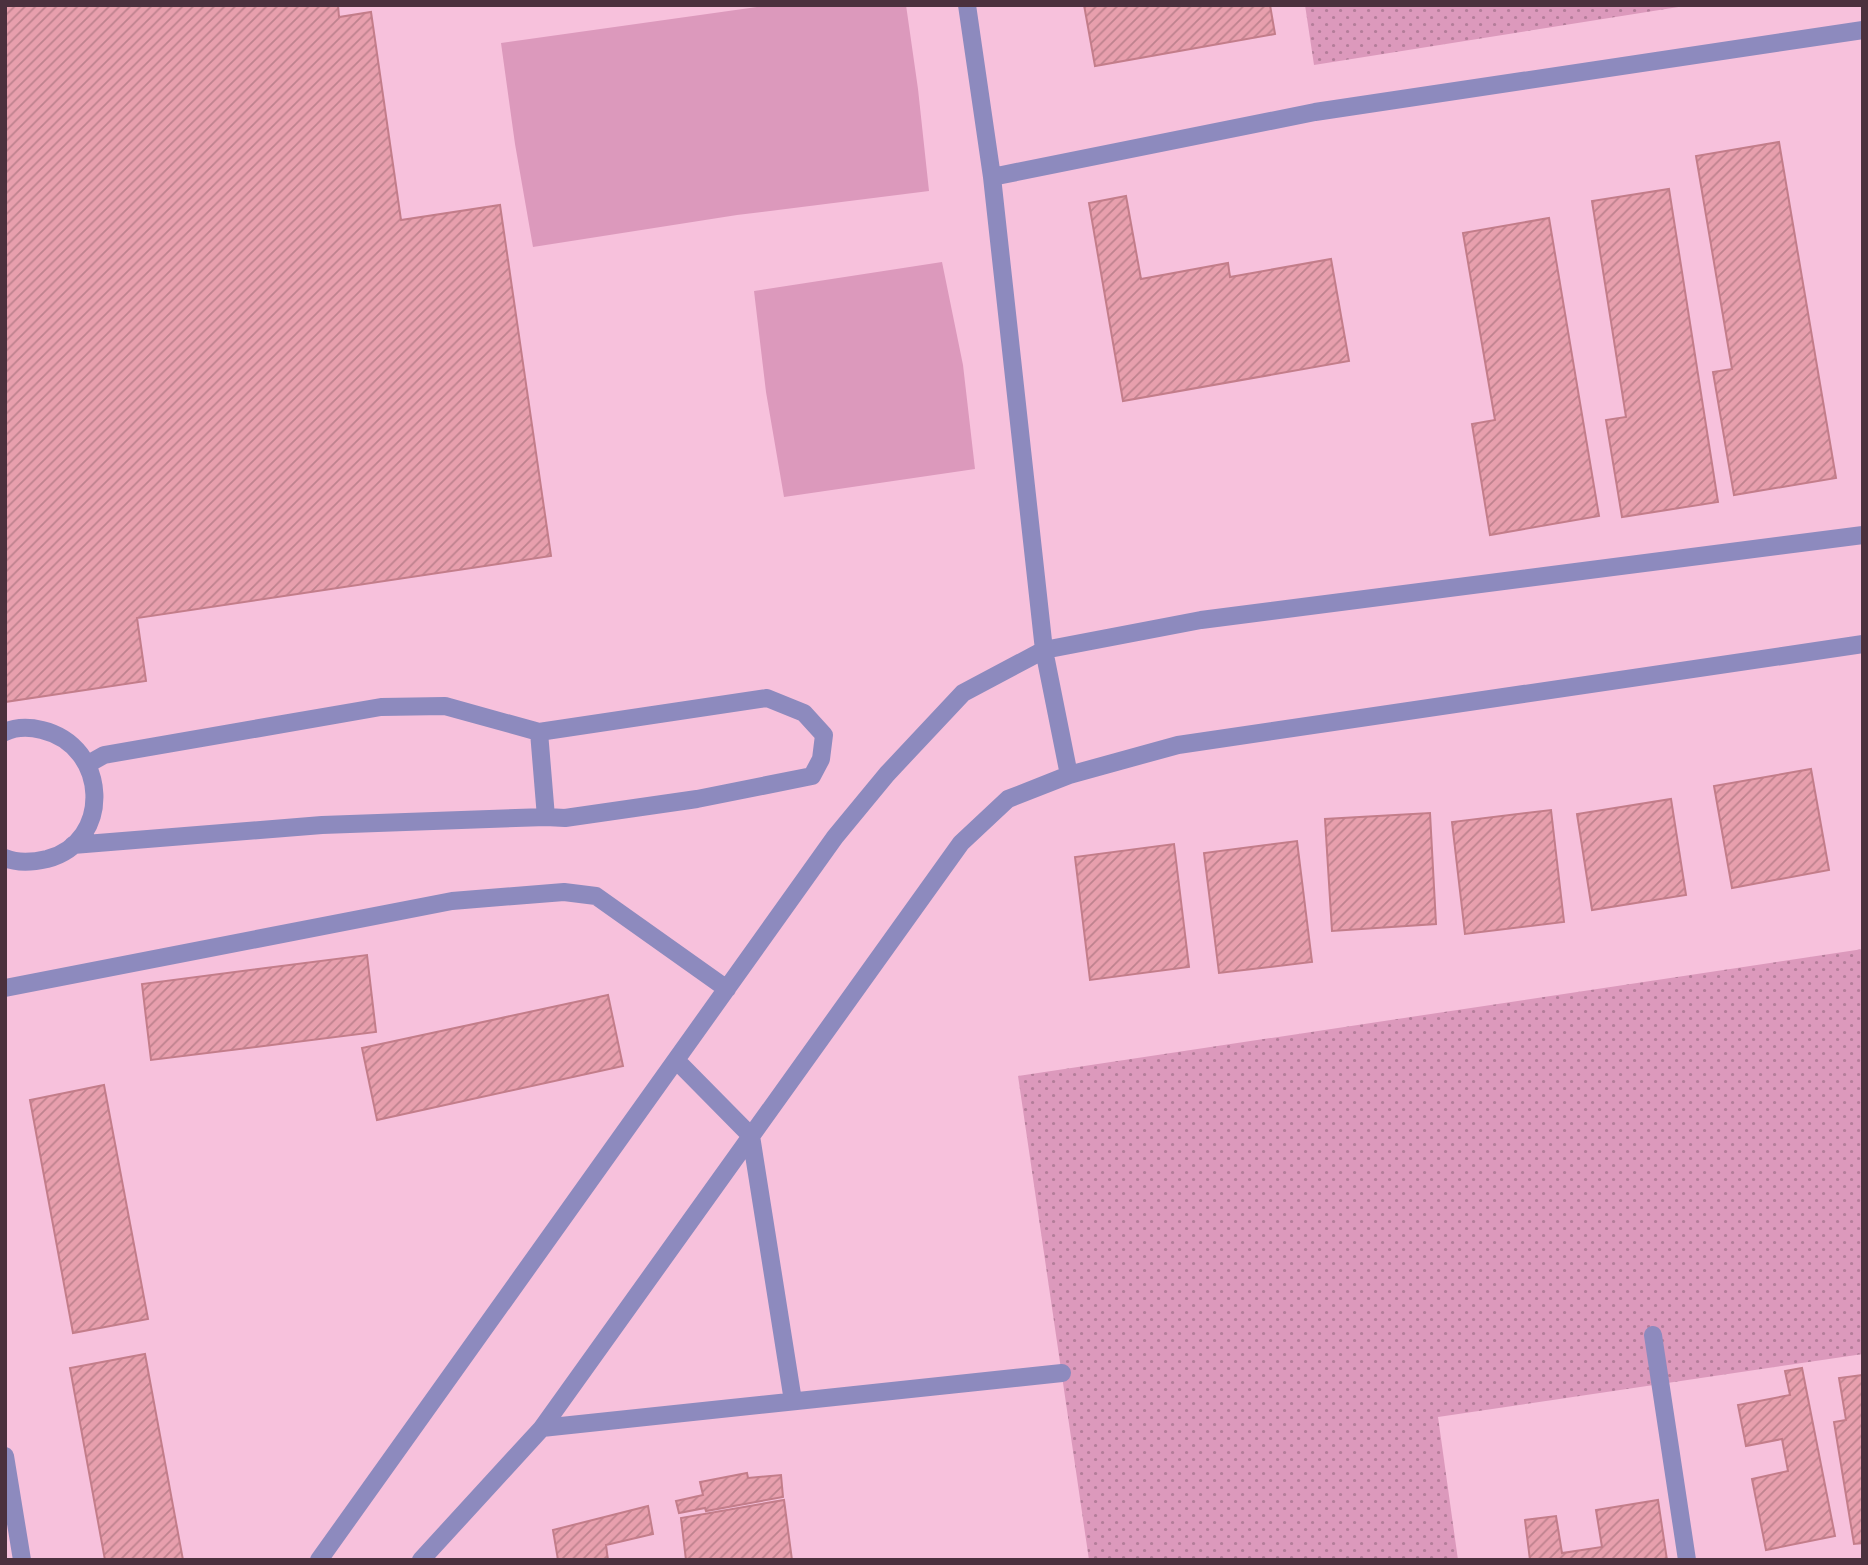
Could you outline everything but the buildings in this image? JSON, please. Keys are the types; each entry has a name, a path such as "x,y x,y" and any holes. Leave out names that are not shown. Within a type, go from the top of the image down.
{"street":[{"path":"967,5 992,177 1044,650 1069,775"},
{"path":"992,177 1315,112 1863,30"},
{"path":"319,1560 835,837 887,774 963,693 1044,650 1200,620 1863,535"},
{"path":"421,1560 542,1428 961,843 1008,799 1069,775 1178,745 1863,644"},
{"path":"73,845 322,825 565,818 697,799 812,776 821,759 824,735 804,713 767,698 539,732 445,706 381,707 104,755 88,764"},
{"path":"5,732 34,727 56,733 74,746 88,764 95,785 94,807 87,828 73,845 54,857 32,863 5,859"},
{"path":"539,732 546,817"},
{"path":"5,988 452,901 564,892 596,896 727,989"},
{"path":"676,1060 751,1136 793,1401"},
{"path":"1653,1335 1687,1560"},
{"path":"542,1428 1062,1373"},
{"path":"5,1456 22,1560"}],"shaded area":[{"path":"771,5 906,5 929,191 737,215 533,247 501,43"},
{"path":"1305,5 1691,5 1314,65"},
{"path":"942,262 963,365 975,469 784,497 766,392 754,291"},
{"path":"1863,949 1863,1354 1438,1417 1458,1560 1089,1560 1018,1076"}]}
